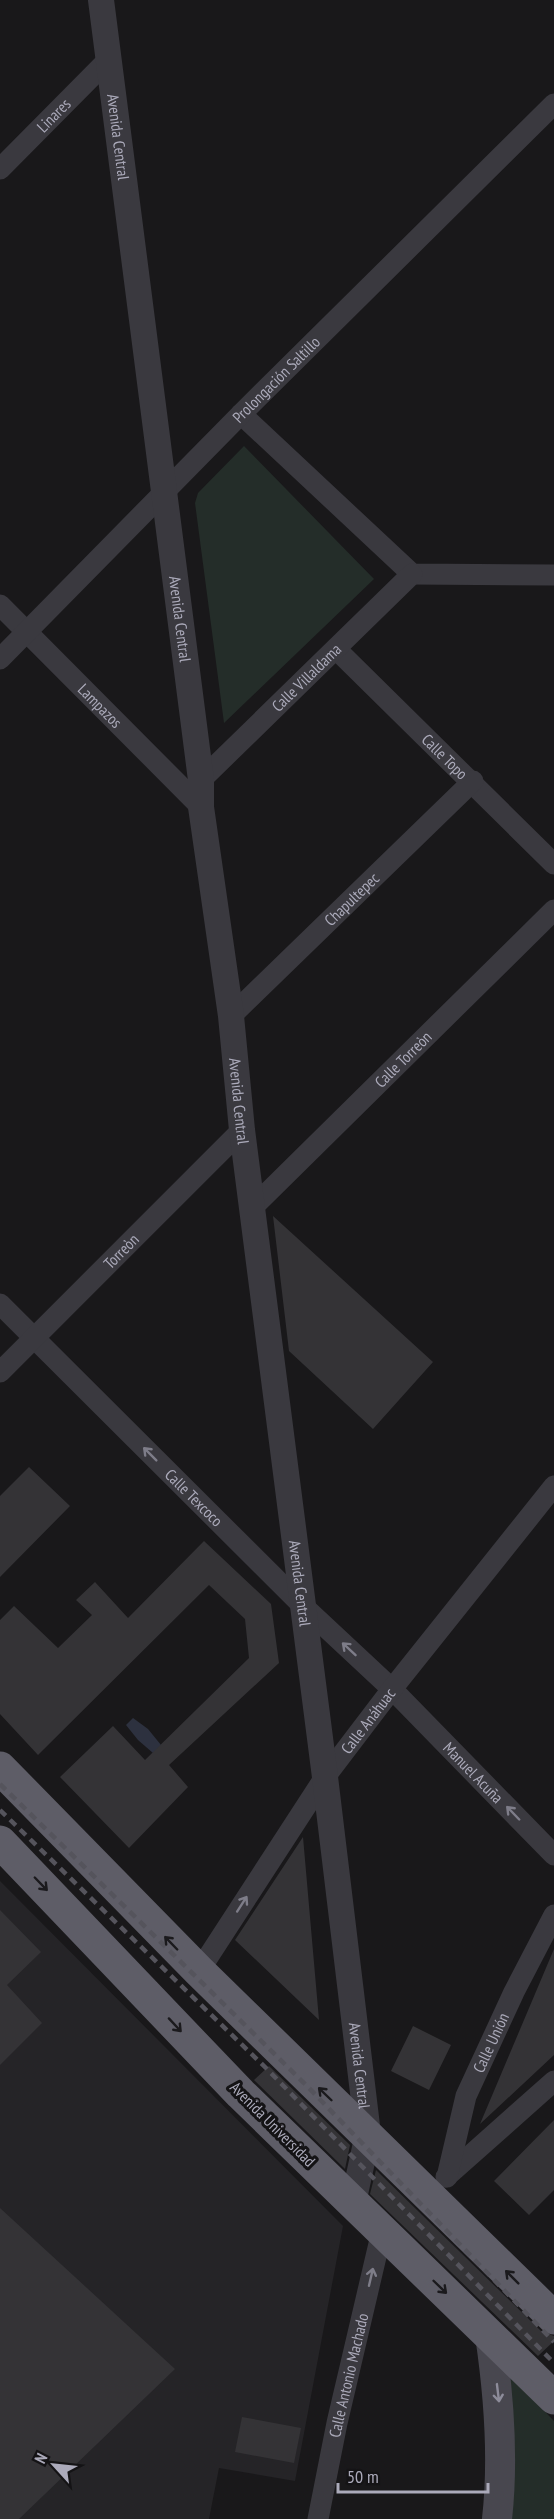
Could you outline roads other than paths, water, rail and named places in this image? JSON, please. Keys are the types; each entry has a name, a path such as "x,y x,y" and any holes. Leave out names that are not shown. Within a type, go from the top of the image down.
{"highway":[{"path":"0,1768 199,1971 368,2134 438,2186 554,2318"},
{"name":"Avenida Universidad","path":"0,1842 240,2094 554,2398"}],"main road":[{"path":"490,2335 499,2401 501,2448 497,2519"}],"street":[{"name":"Avenida Central","path":"101,0 201,780 201,807 231,1016 242,1130 368,2134 353,2203"},
{"name":"Linares","path":"0,169 108,60"},
{"name":"Prolongación Saltillo","path":"0,658 241,414 554,104"},
{"path":"241,414 412,574 554,575"},
{"name":"Calle Villaldama","path":"201,780 412,574"},
{"name":"Lampazos","path":"0,605 201,807"},
{"name":"Calle Topo","path":"336,649 473,781 554,864"},
{"name":"Chapultepec","path":"231,1016 473,781"},
{"name":"Calle Torreòn","path":"252,1208 554,910"},
{"name":"Torreòn","path":"0,1372 242,1130"},
{"name":"Calle Texcoco","path":"0,1304 302,1605 392,1689"},
{"name":"Calle Anáhuac","path":"199,1971 325,1777 554,1486"},
{"name":"Manuel Acuña","path":"392,1689 554,1855"},
{"name":"Calle Unión","path":"438,2186 466,2096 514,1992 554,1915"},
{"path":"438,2186 554,2081"},
{"name":"Calle Antonio Machado","path":"318,2519 337,2423 382,2231"}],"water":[{"path":"133,1718 148,1729 161,1745 153,1753 126,1725"}],"railway":[{"path":"0,1784 307,2086 554,2342"},
{"path":"0,1810 267,2069 554,2363"}]}
